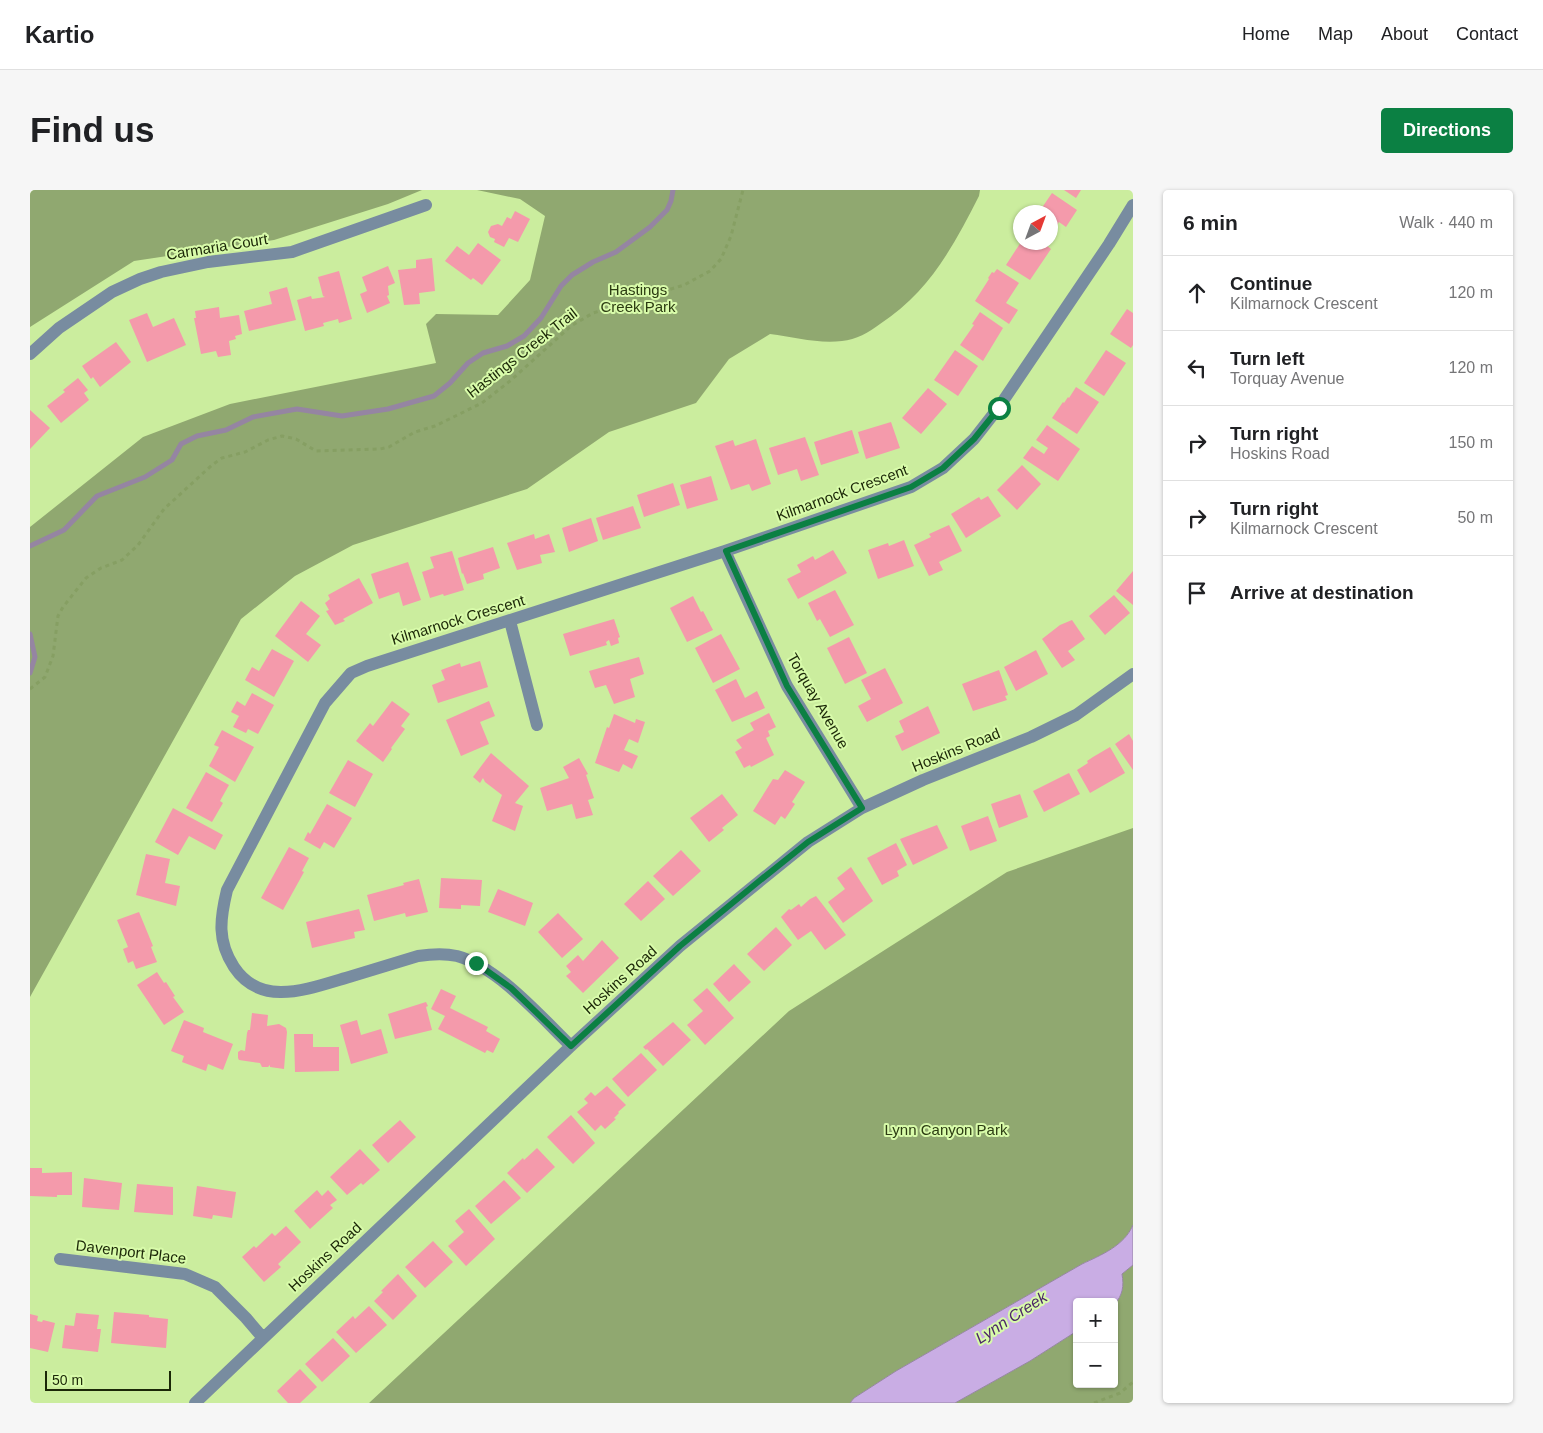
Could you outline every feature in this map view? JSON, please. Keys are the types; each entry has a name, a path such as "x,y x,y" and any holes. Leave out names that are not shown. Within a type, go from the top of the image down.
{"street":[{"name":"Carmaria Court","path":"30,354 60,328 112,292 140,279 160,272 208,262 292,252 426,205"},
{"name":"Kilmarnock Crescent","path":"571,1046 511,988 476,963 455,956 433,954 418,956 298,991 277,992 262,989 249,984 240,976 228,958 222,939 220,917 227,890 326,703 351,673 367,666 726,551 911,487 943,468 974,439 999,408 1133,205"},
{"name":"Torquay Avenue","path":"726,551 787,686 862,808"},
{"path":"510,621 537,725"},
{"name":"Hoskins Road","path":"195,1403 571,1046 680,946 808,842 862,808 923,780 1031,737 1076,715 1133,674"},
{"name":"Davenport Place","path":"60,1259 185,1274 215,1287 263,1338"}],"path":[{"name":"Hastings Creek Trail","path":"30,689 45,677 53,656 58,616 80,585 86,578 101,568 122,560 138,545 164,509 222,458 245,452 268,440 282,436 296,439 316,451 380,450 415,432 435,426 482,404 510,382 571,326 593,313 684,285 710,271 720,259 731,236 743,190"},
{"path":"1094,1403 1120,1392 1133,1382"}],"green space":[{"path":"30,190 422,190 388,204 274,240 134,261 30,327"},
{"name":"Hastings Creek Park","path":"477,190 980,190 979,196 959,233 926,283 897,311 867,333 852,339 833,342 770,334 729,359 696,403 609,432 527,489 353,545 295,576 241,619 30,997 30,527 143,437 230,404 436,363 426,324 436,314 498,315 530,280 545,216 520,199"},
{"name":"Lynn Canyon Park","path":"1133,828 1133,1225 1124,1239 1118,1244 896,1371 854,1398 850,1403 369,1403 789,1011 1007,872"},
{"path":"1133,1265 1133,1403 955,1403 1030,1361 1073,1334 1073,1388 1118,1388 1118,1299 1122,1290 1122,1274"}],"water":[{"name":"Lynn Creek","path":"1133,1225 1133,1265 1122,1274 1122,1290 1118,1300 1073,1298 1073,1334 1030,1361 955,1403 850,1403 854,1398 896,1371 1111,1249 1124,1239"}],"building":[{"path":"1064,190 1081,190 1076,198"},
{"path":"1052,193 1077,210 1066,227 1059,222 1058,224 1058,205 1044,205"},
{"path":"515,211 530,219 518,242 509,238 504,247 494,242 495,239 490,237 488,232 491,226 498,224 502,226 507,217 511,219"},
{"path":"478,243 501,260 482,285 473,278 471,280 445,261 457,246 469,255"},
{"path":"1016,250 1050,250 1030,280 1006,265"},
{"path":"432,258 435,291 419,293 420,304 404,305 398,270 416,268 416,260"},
{"path":"388,266 395,283 388,286 389,295 387,296 390,303 367,313 360,294 367,291 362,277"},
{"path":"997,269 1019,283 1006,303 1018,310 1009,324 975,301 992,272 994,273"},
{"path":"339,271 352,319 339,323 338,319 323,323 324,326 305,331 297,300 311,296 312,299 325,297 323,296 318,277"},
{"path":"287,287 296,320 249,331 244,311 272,304 269,292"},
{"path":"219,307 220,318 239,315 242,334 235,336 236,339 229,341 231,355 218,357 216,351 201,354 194,318 196,318 195,311"},
{"path":"1127,309 1133,313 1133,345 1131,348 1110,334"},
{"path":"980,312 1003,328 983,361 960,345 974,325 972,324"},
{"path":"147,313 153,327 174,318 186,345 147,362 129,320"},
{"path":"116,342 131,362 100,387 93,377 91,379 82,366"},
{"path":"955,350 978,366 958,396 934,380"},
{"path":"1106,350 1126,363 1104,396 1084,383"},
{"path":"78,378 88,390 84,393 89,400 61,423 47,406 65,392 63,390"},
{"path":"1076,387 1099,402 1077,434 1052,418"},
{"path":"928,388 947,404 921,434 902,418"},
{"path":"30,410 50,428 30,449"},
{"path":"891,422 900,448 866,459 858,432"},
{"path":"1047,425 1080,449 1058,481 1023,458 1032,446 1044,454 1048,448 1036,440"},
{"path":"852,430 859,453 821,465 814,442"},
{"path":"805,437 819,475 801,481 797,469 778,475 769,448"},
{"path":"756,439 771,484 752,491 749,484 731,490 715,446 733,440 735,446"},
{"path":"1022,465 1041,484 1017,510 997,490"},
{"path":"711,476 718,500 687,509 680,485"},
{"path":"673,483 680,505 644,517 637,495"},
{"path":"988,496 1001,516 966,538 951,514 979,497 981,500"},
{"path":"633,506 641,528 603,540 596,518"},
{"path":"591,518 598,541 569,552 562,528"},
{"path":"949,525 962,551 939,562 943,570 929,576 914,545 931,537 929,534"},
{"path":"534,534 535,539 549,534 555,552 540,555 542,563 517,570 507,543"},
{"path":"904,540 914,566 878,579 868,550 888,543 889,546"},
{"path":"493,547 500,568 483,574 484,579 467,584 458,558"},
{"path":"833,550 847,573 798,599 787,579 801,572 797,565 813,556 815,560"},
{"path":"452,551 464,590 430,598 422,572 434,568 430,557"},
{"path":"408,562 421,600 403,606 399,592 379,599 371,574"},
{"path":"1133,571 1133,605 1116,591"},
{"path":"359,578 373,603 343,619 345,621 335,625 326,611 329,610 325,603 330,599 328,595"},
{"path":"835,590 854,625 830,637 820,619 817,621 808,603"},
{"path":"1114,595 1130,613 1105,635 1089,616"},
{"path":"693,596 713,630 687,642 670,608"},
{"path":"301,601 320,616 306,634 321,645 308,662 275,636"},
{"path":"614,619 620,637 618,638 619,643 611,646 609,640 606,642 607,645 570,656 563,634"},
{"path":"1072,620 1085,639 1068,651 1075,660 1062,668 1042,639 1060,625"},
{"path":"721,634 740,669 713,683 695,648"},
{"path":"849,637 867,673 845,684 827,648"},
{"path":"272,649 294,661 274,697 245,680 252,667 259,671"},
{"path":"1036,650 1048,674 1016,691 1004,667"},
{"path":"639,657 644,674 630,679 635,697 614,704 606,685 595,688 589,671"},
{"path":"480,661 488,687 438,703 432,685 445,680 441,670 460,663 461,667"},
{"path":"885,668 903,703 867,722 858,706 871,699 861,680"},
{"path":"999,670 1008,695 1005,696 1007,700 973,711 962,684"},
{"path":"736,679 745,698 757,691 765,708 732,722 715,690"},
{"path":"252,693 274,705 258,734 248,729 246,733 233,727 239,716 231,712 237,701 245,706"},
{"path":"392,701 410,714 401,726 405,729 383,762 356,741 370,723 373,726"},
{"path":"489,701 495,716 480,722 489,744 461,756 446,720"},
{"path":"928,706 940,733 902,751 895,736 904,732 899,721"},
{"path":"769,713 776,727 768,731 770,736 766,738 774,755 751,767 750,765 744,768 735,752 742,748 736,740 754,730 750,723"},
{"path":"614,714 635,723 636,719 645,722 638,743 629,739 624,750 638,756 632,769 623,764 619,772 595,763 607,727 609,728"},
{"path":"222,730 254,747 235,782 209,766 219,747 214,745"},
{"path":"1129,734 1133,741 1133,770 1115,744"},
{"path":"1110,747 1125,773 1090,793 1077,770 1088,763 1087,761"},
{"path":"491,753 529,786 515,803 523,806 515,831 492,821 502,795 485,782 483,778 480,783 473,777"},
{"path":"579,758 588,774 586,775 594,798 588,800 593,815 576,819 572,804 547,811 540,788 569,778 563,767"},
{"path":"348,760 373,774 355,807 329,793"},
{"path":"785,770 805,782 792,802 795,804 785,819 781,816 775,825 753,811 773,779 778,780"},
{"path":"206,772 229,785 220,801 223,803 212,822 186,808"},
{"path":"1069,773 1080,794 1044,812 1033,791"},
{"path":"722,794 738,815 709,842 690,818"},
{"path":"1020,794 1028,817 999,828 991,804"},
{"path":"327,804 352,818 334,848 324,842 320,849 304,840 308,832 310,834"},
{"path":"173,808 223,835 215,850 189,836 178,855 155,842"},
{"path":"988,816 997,841 970,851 961,826"},
{"path":"937,825 948,848 913,865 900,839"},
{"path":"896,843 907,865 897,871 899,876 882,885 867,858"},
{"path":"289,847 309,858 302,871 304,872 283,910 261,898"},
{"path":"681,850 701,871 673,896 653,876"},
{"path":"146,854 170,859 165,883 180,886 176,906 136,895"},
{"path":"851,867 873,901 843,923 828,902 845,889 837,878"},
{"path":"441,878 482,880 480,906 461,905 461,909 439,908"},
{"path":"419,879 428,912 406,917 405,913 374,921 367,895"},
{"path":"648,881 665,899 641,921 624,904"},
{"path":"498,889 533,903 525,926 488,912"},
{"path":"816,896 846,935 825,950 811,931 798,940 781,917 789,909 791,910 799,904 801,907"},
{"path":"359,909 365,930 354,932 355,938 312,948 306,922"},
{"path":"139,912 153,946 151,947 157,962 136,969 133,961 128,963 123,949 128,947 117,920"},
{"path":"558,913 583,939 562,958 538,932"},
{"path":"776,927 792,945 764,971 747,954"},
{"path":"602,940 619,958 583,993 566,976 571,972 566,966 578,955 583,961"},
{"path":"734,964 751,982 729,1002 713,984"},
{"path":"157,972 164,983 166,982 175,996 173,997 184,1012 164,1025 137,985"},
{"path":"707,988 734,1018 705,1045 687,1025 703,1011 693,1000"},
{"path":"441,989 456,996 450,1008 488,1027 486,1031 500,1039 493,1053 487,1050 485,1053 438,1029 445,1016 431,1009"},
{"path":"426,1002 432,1030 395,1039 388,1014"},
{"path":"252,1013 268,1015 267,1026 279,1024 286,1028 284,1069 270,1067 270,1065 262,1067 260,1063 239,1060 238,1052 241,1050 245,1051"},
{"path":"184,1020 204,1028 203,1032 233,1044 223,1070 208,1064 206,1071 182,1062 184,1056 171,1051"},
{"path":"357,1020 361,1035 381,1029 388,1053 351,1064 340,1025"},
{"path":"673,1022 691,1040 663,1066 643,1047"},
{"path":"294,1034 313,1034 313,1047 339,1047 339,1071 295,1072"},
{"path":"641,1053 657,1070 628,1097 612,1079"},
{"path":"607,1086 626,1105 618,1112 614,1118 616,1119 605,1129 601,1125 595,1131 577,1112 588,1103 584,1099 591,1092 595,1096"},
{"path":"571,1115 595,1143 573,1164 547,1137"},
{"path":"400,1120 416,1137 388,1163 372,1145"},
{"path":"537,1148 555,1167 527,1193 507,1173"},
{"path":"360,1149 380,1170 363,1185 361,1183 347,1195 330,1177"},
{"path":"30,1168 42,1168 42,1173 72,1172 72,1195 57,1195 57,1197 30,1196"},
{"path":"84,1178 122,1183 119,1210 82,1207"},
{"path":"504,1180 521,1198 491,1224 475,1206"},
{"path":"137,1184 173,1187 173,1215 134,1212"},
{"path":"197,1186 236,1192 232,1218 213,1215 212,1219 193,1216"},
{"path":"317,1190 322,1196 328,1190 337,1200 330,1205 333,1208 310,1229 294,1211"},
{"path":"469,1209 495,1239 466,1266 448,1246 464,1232 455,1221"},
{"path":"286,1226 301,1242 278,1264 281,1267 264,1282 242,1257 254,1246 256,1248 272,1233 275,1236"},
{"path":"433,1241 453,1262 425,1288 405,1267"},
{"path":"398,1274 417,1296 393,1320 374,1301"},
{"path":"369,1306 387,1325 356,1353 336,1332 353,1316 355,1319"},
{"path":"114,1312 149,1315 149,1317 168,1319 166,1348 111,1343"},
{"path":"76,1313 99,1315 97,1329 101,1329 98,1352 62,1348 65,1325 74,1326"},
{"path":"30,1314 38,1316 37,1321 42,1322 43,1320 55,1323 48,1352 30,1348"},
{"path":"333,1338 350,1356 322,1382 305,1364"},
{"path":"300,1369 317,1387 300,1403 288,1403 277,1391"}],"waterway":[{"path":"30,546 64,530 97,496 145,477 172,460 181,444 197,436 226,430 253,417 297,409 342,416 388,409 434,396 450,383 468,363 483,353 507,346 524,336 541,318 561,286 572,275 593,262 616,252 650,227 667,210 673,190"},
{"path":"30,634 35,657 30,673"}],"route":[{"path":"476,963 511,988 571,1046 680,946 758,882 808,842 862,808 787,686 726,551 911,487 943,468 974,439 999,408"}]}
